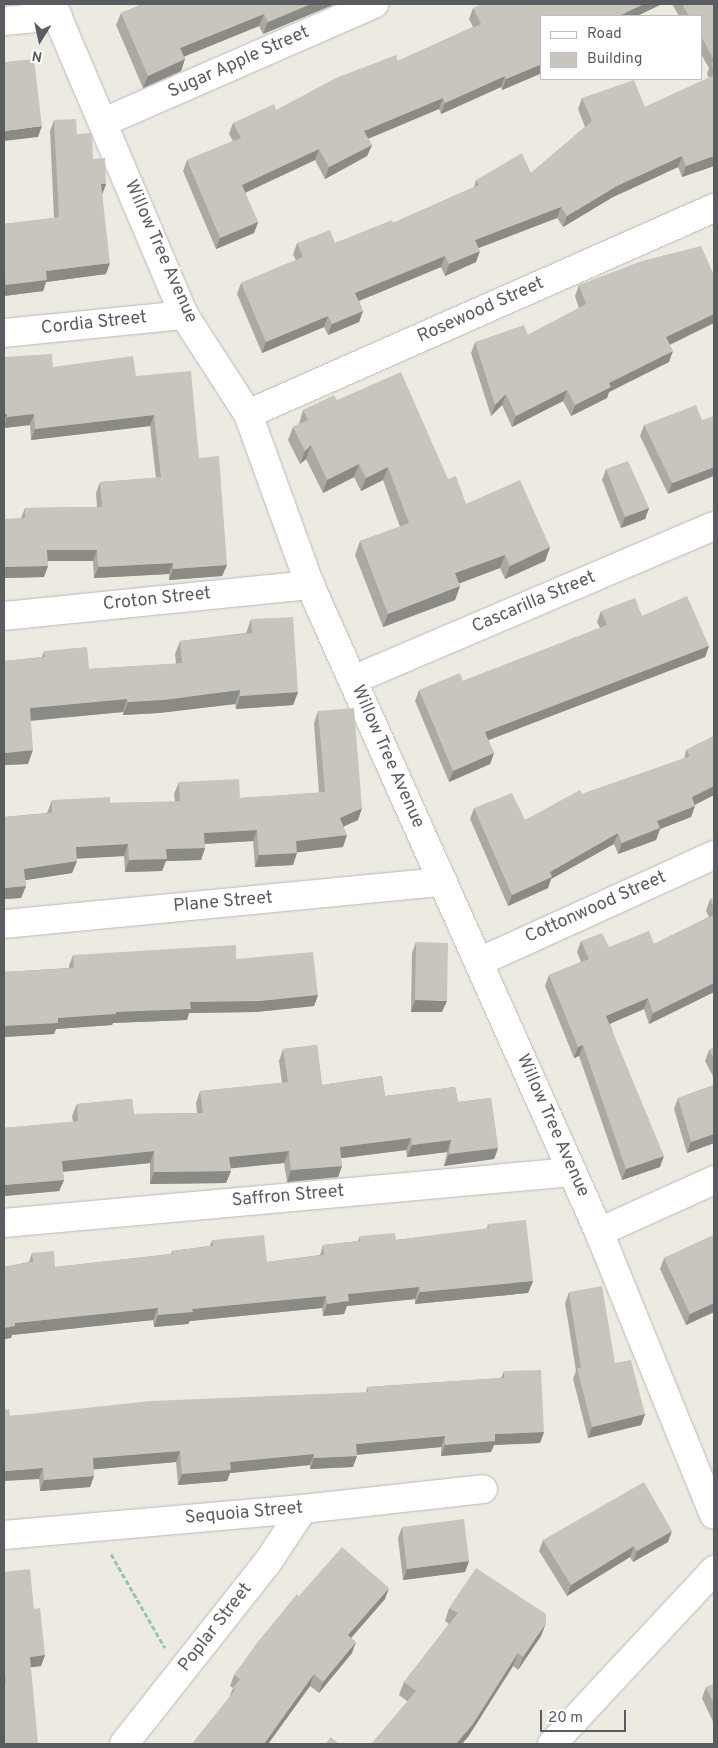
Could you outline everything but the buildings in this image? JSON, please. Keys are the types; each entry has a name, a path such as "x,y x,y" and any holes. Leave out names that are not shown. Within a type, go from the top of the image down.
{"street":[{"name":"Sugar Apple Street","path":"104,122 374,4"},
{"name":"Willow Tree Avenue","path":"55,10 104,122 184,315 248,414 310,585 599,1232 714,1515"},
{"path":"4,21 55,10"},
{"name":"Rosewood Street","path":"248,414 714,208"},
{"name":"Cordia Street","path":"4,333 184,315"},
{"name":"Cascarilla Street","path":"353,680 714,526"},
{"name":"Croton Street","path":"4,616 310,585"},
{"name":"Cottonwood Street","path":"479,962 714,855"},
{"name":"Plane Street","path":"4,924 443,882"},
{"name":"Saffron Street","path":"4,1223 572,1172"},
{"path":"599,1232 714,1180"},
{"name":"Sequoia Street","path":"4,1535 303,1508 483,1489"},
{"name":"Poplar Street","path":"124,1744 267,1563 303,1508"},
{"path":"552,1744 714,1570"}],"path":[{"path":"109,1550 180,1673"}]}
